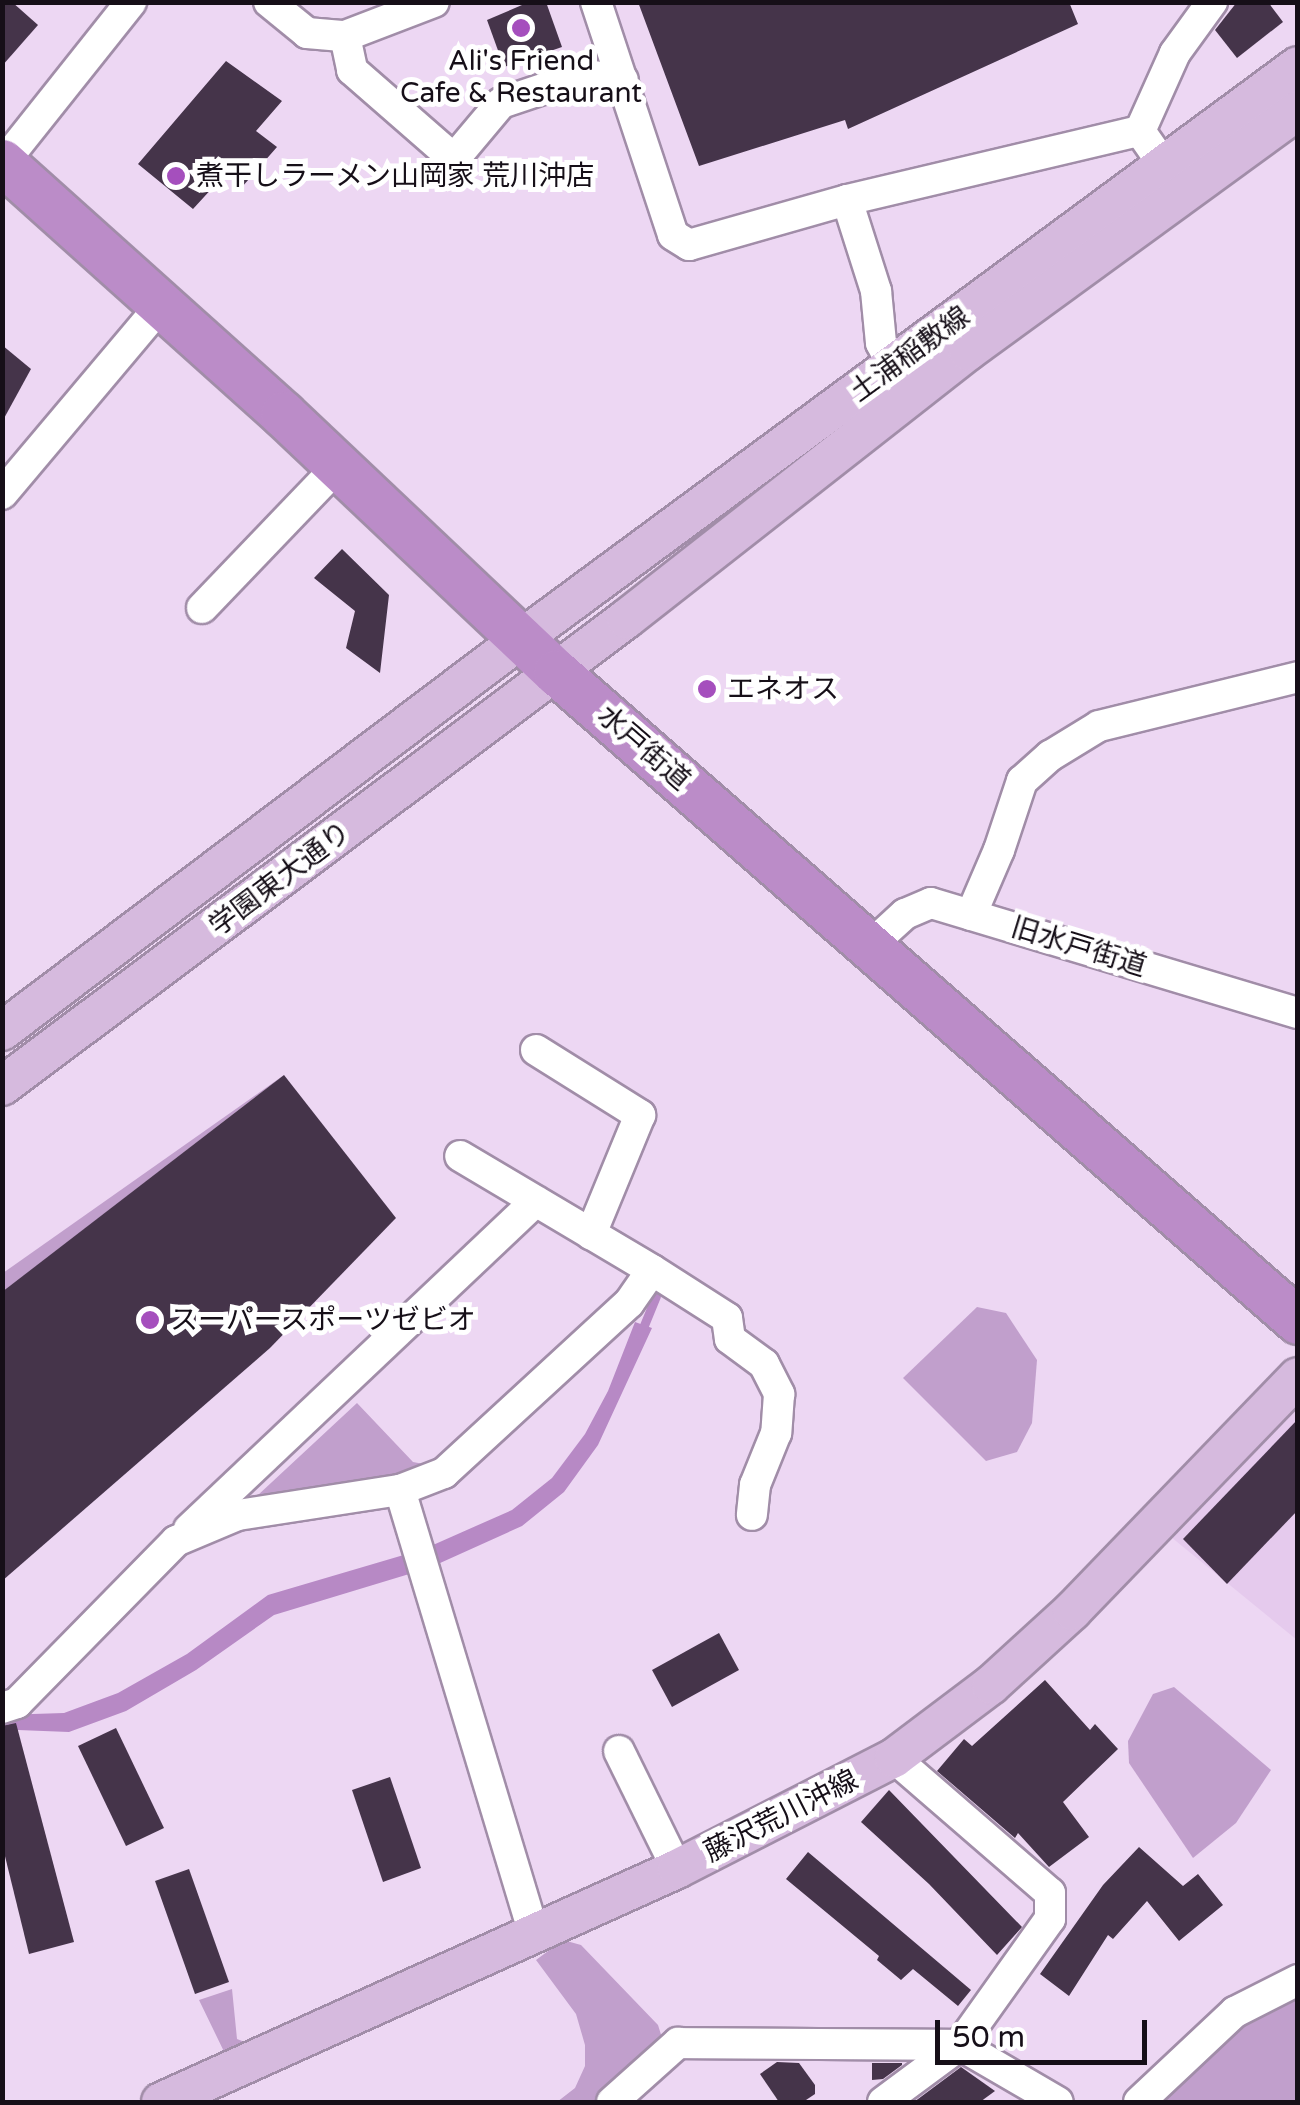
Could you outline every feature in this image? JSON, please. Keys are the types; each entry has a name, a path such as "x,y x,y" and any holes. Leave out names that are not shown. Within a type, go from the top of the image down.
{"highway":[{"name":"水戸街道","path":"3,162 338,466 556,672 872,944 1172,1215 1298,1321"}],"main road":[{"name":"土浦稲敷線","path":"521,638 1298,66"},
{"name":"土浦稲敷線","path":"556,672 818,472 968,350 1298,110"},
{"name":"学園東大通り","path":"2,1031 521,638"},
{"name":"学園東大通り","path":"2,1086 556,672"},
{"name":"藤沢荒川沖線","path":"160,2102 677,1869 894,1758 991,1685 1072,1611 1298,1377"}],"street":[{"path":"3,162 131,2"},
{"path":"269,2 308,33 345,36 434,2"},
{"path":"596,2 673,234 690,245 847,200 1140,131"},
{"path":"1140,131 1174,53 1212,2"},
{"path":"345,36 352,70 454,158 501,103 584,75 623,80"},
{"path":"1140,131 1164,167"},
{"path":"847,200 876,291 881,343 894,367"},
{"path":"2,494 161,305"},
{"path":"202,608 338,466"},
{"path":"971,915 1000,850 1022,781 1050,756 1099,726 1298,677"},
{"name":"旧水戸街道","path":"872,944 905,914 931,903 1298,1012"},
{"path":"536,1050 640,1116 591,1234"},
{"path":"460,1156 727,1318 730,1339 764,1364 780,1394 776,1433 755,1485 752,1515"},
{"path":"2,1708 17,1703 176,1541 536,1201"},
{"path":"176,1541 238,1515 400,1490 444,1473 629,1303 652,1270"},
{"path":"400,1490 534,1934"},
{"path":"619,1751 677,1869"},
{"path":"883,2102 960,2046 1050,1919 1050,1893 894,1758"},
{"path":"1139,2102 1236,2012 1298,1980"},
{"path":"612,2102 678,2043 960,2046 1058,2102"}],"shaded area":[{"path":"284,1075 3,1292 3,1273"},
{"path":"977,1307 1006,1313 1037,1360 1032,1423 1017,1452 986,1461 903,1378"},
{"path":"635,1322 652,1328 598,1445 564,1492 522,1526 429,1568 274,1615 196,1670 126,1711 69,1732 18,1730 3,1735 2,1715 64,1713 118,1693 187,1654 268,1595 424,1549 512,1510 552,1478 585,1434 608,1391"},
{"path":"357,1403 413,1462 439,1467 243,1509"},
{"path":"1297,1405 1297,1640 1171,1537"},
{"path":"1174,1687 1271,1770 1236,1823 1193,1858 1129,1763 1128,1741 1153,1694"},
{"path":"563,1940 581,1945 658,2025 663,2041 603,2102 557,2102 575,2088 585,2066 585,2045 576,2014 536,1960"},
{"path":"232,1989 237,2039 262,2049 231,2066 199,2000"},
{"path":"1297,1994 1297,2102 1164,2102 1244,2021"}],"building":[{"path":"2,2 12,2 38,25 2,66"},
{"path":"529,2 546,2 562,47 504,67 487,20"},
{"path":"638,2 1069,2 1078,24 848,129 845,120 699,166"},
{"path":"1237,2 1268,2 1283,22 1237,58 1215,30"},
{"path":"226,61 282,101 256,131 277,147 242,187 226,173 193,209 138,164"},
{"path":"2,345 31,369 2,422"},
{"path":"342,549 389,595 380,673 346,648 355,611 314,578"},
{"name":"スーパースポーツゼビオ","path":"284,1075 396,1218 270,1348 2,1581 2,1292"},
{"path":"1298,1419 1298,1510 1227,1584 1183,1539"},
{"path":"719,1633 739,1670 672,1707 652,1670"},
{"path":"1045,1680 1090,1730 1095,1724 1118,1749 1063,1802 1089,1837 1049,1867 1018,1833 1015,1838 937,1771 964,1739 972,1746"},
{"path":"16,1723 74,1942 29,1954 2,1844 2,1726"},
{"path":"116,1728 164,1828 126,1846 78,1746"},
{"path":"390,1777 421,1868 383,1882 352,1790"},
{"path":"889,1790 1022,1927 997,1955 929,1884 861,1822"},
{"path":"1139,1847 1183,1886 1198,1874 1223,1905 1179,1941 1147,1901 1113,1939 1108,1935 1069,1996 1040,1974 1103,1885"},
{"path":"808,1852 971,1990 958,2006 913,1969 901,1980 877,1960 879,1956 786,1879"},
{"path":"189,1869 229,1982 195,1994 155,1881"},
{"path":"777,2062 799,2063 815,2085 815,2094 803,2102 779,2102 760,2074"},
{"path":"872,2063 902,2065 883,2079 872,2080"},
{"path":"961,2067 995,2091 980,2102 914,2102"}],"waterway":[{"path":"640,1335 656,1296"}],"place":[{"name":"Ali's Friend Cafe & Restaurant","path":"521,28"},
{"name":"煮干しラーメン山岡家 荒川沖店","path":"176,176"},
{"name":"エネオス","path":"707,689"},
{"name":"スーパースポーツゼビオ","path":"150,1320"}]}
